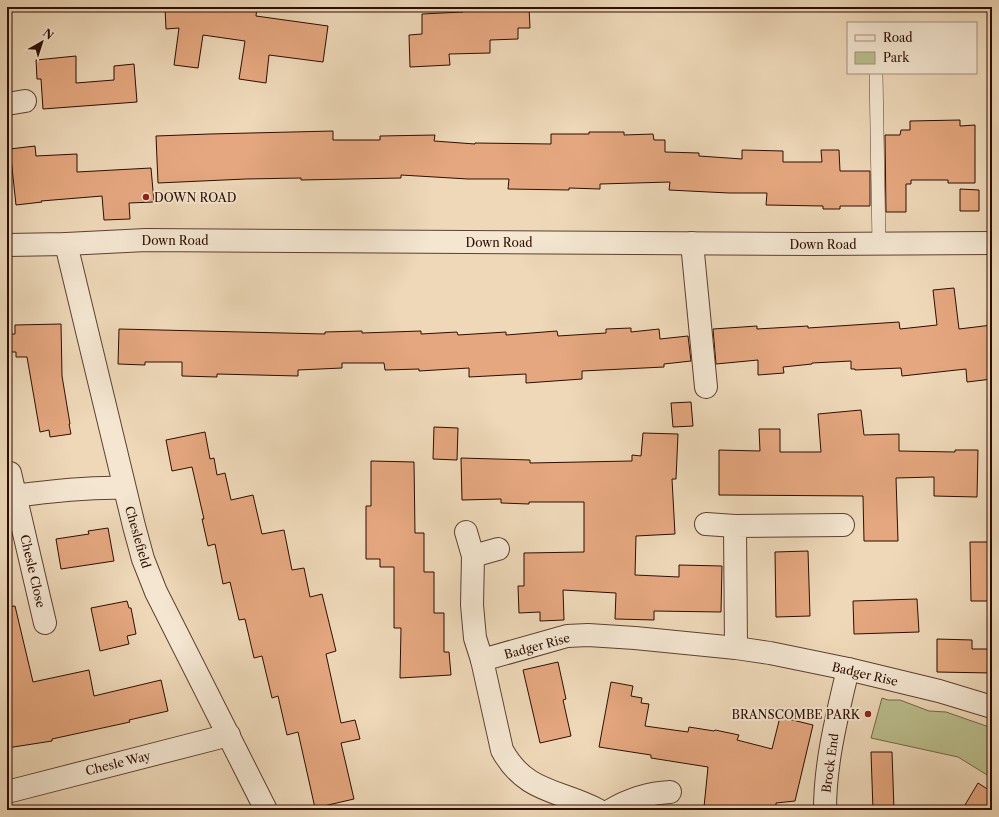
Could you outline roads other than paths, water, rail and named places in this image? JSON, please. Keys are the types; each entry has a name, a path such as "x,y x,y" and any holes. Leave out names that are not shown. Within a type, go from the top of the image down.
{"street":[{"name":"Down Road","path":"7,245 146,240 879,244 992,243"},
{"path":"692,243 706,387"},
{"name":"Cheslefield","path":"66,244 124,488 143,559 156,592 266,810"},
{"name":"Chesle Close","path":"10,473 45,622"},
{"path":"15,496 72,489 124,488"},
{"path":"706,524 735,526 843,525"},
{"path":"735,526 736,648"},
{"path":"466,532 473,556 473,621 475,638 482,660 500,743 509,763 515,770 537,786 598,810"},
{"path":"473,556 498,549"},
{"name":"Badger Rise","path":"482,660 544,642 577,635 636,638 736,648 848,669 939,691 992,707"},
{"name":"Brock End","path":"825,810 826,774 830,749 848,669"},
{"name":"Chesle Way","path":"7,792 229,735"},
{"path":"611,810 643,797 670,792"}],"lane":[{"path":"876,74 879,244"}],"place":[{"name":"DOWN ROAD","path":"146,197"},
{"name":"BRANSCOMBE PARK","path":"868,714"}]}
